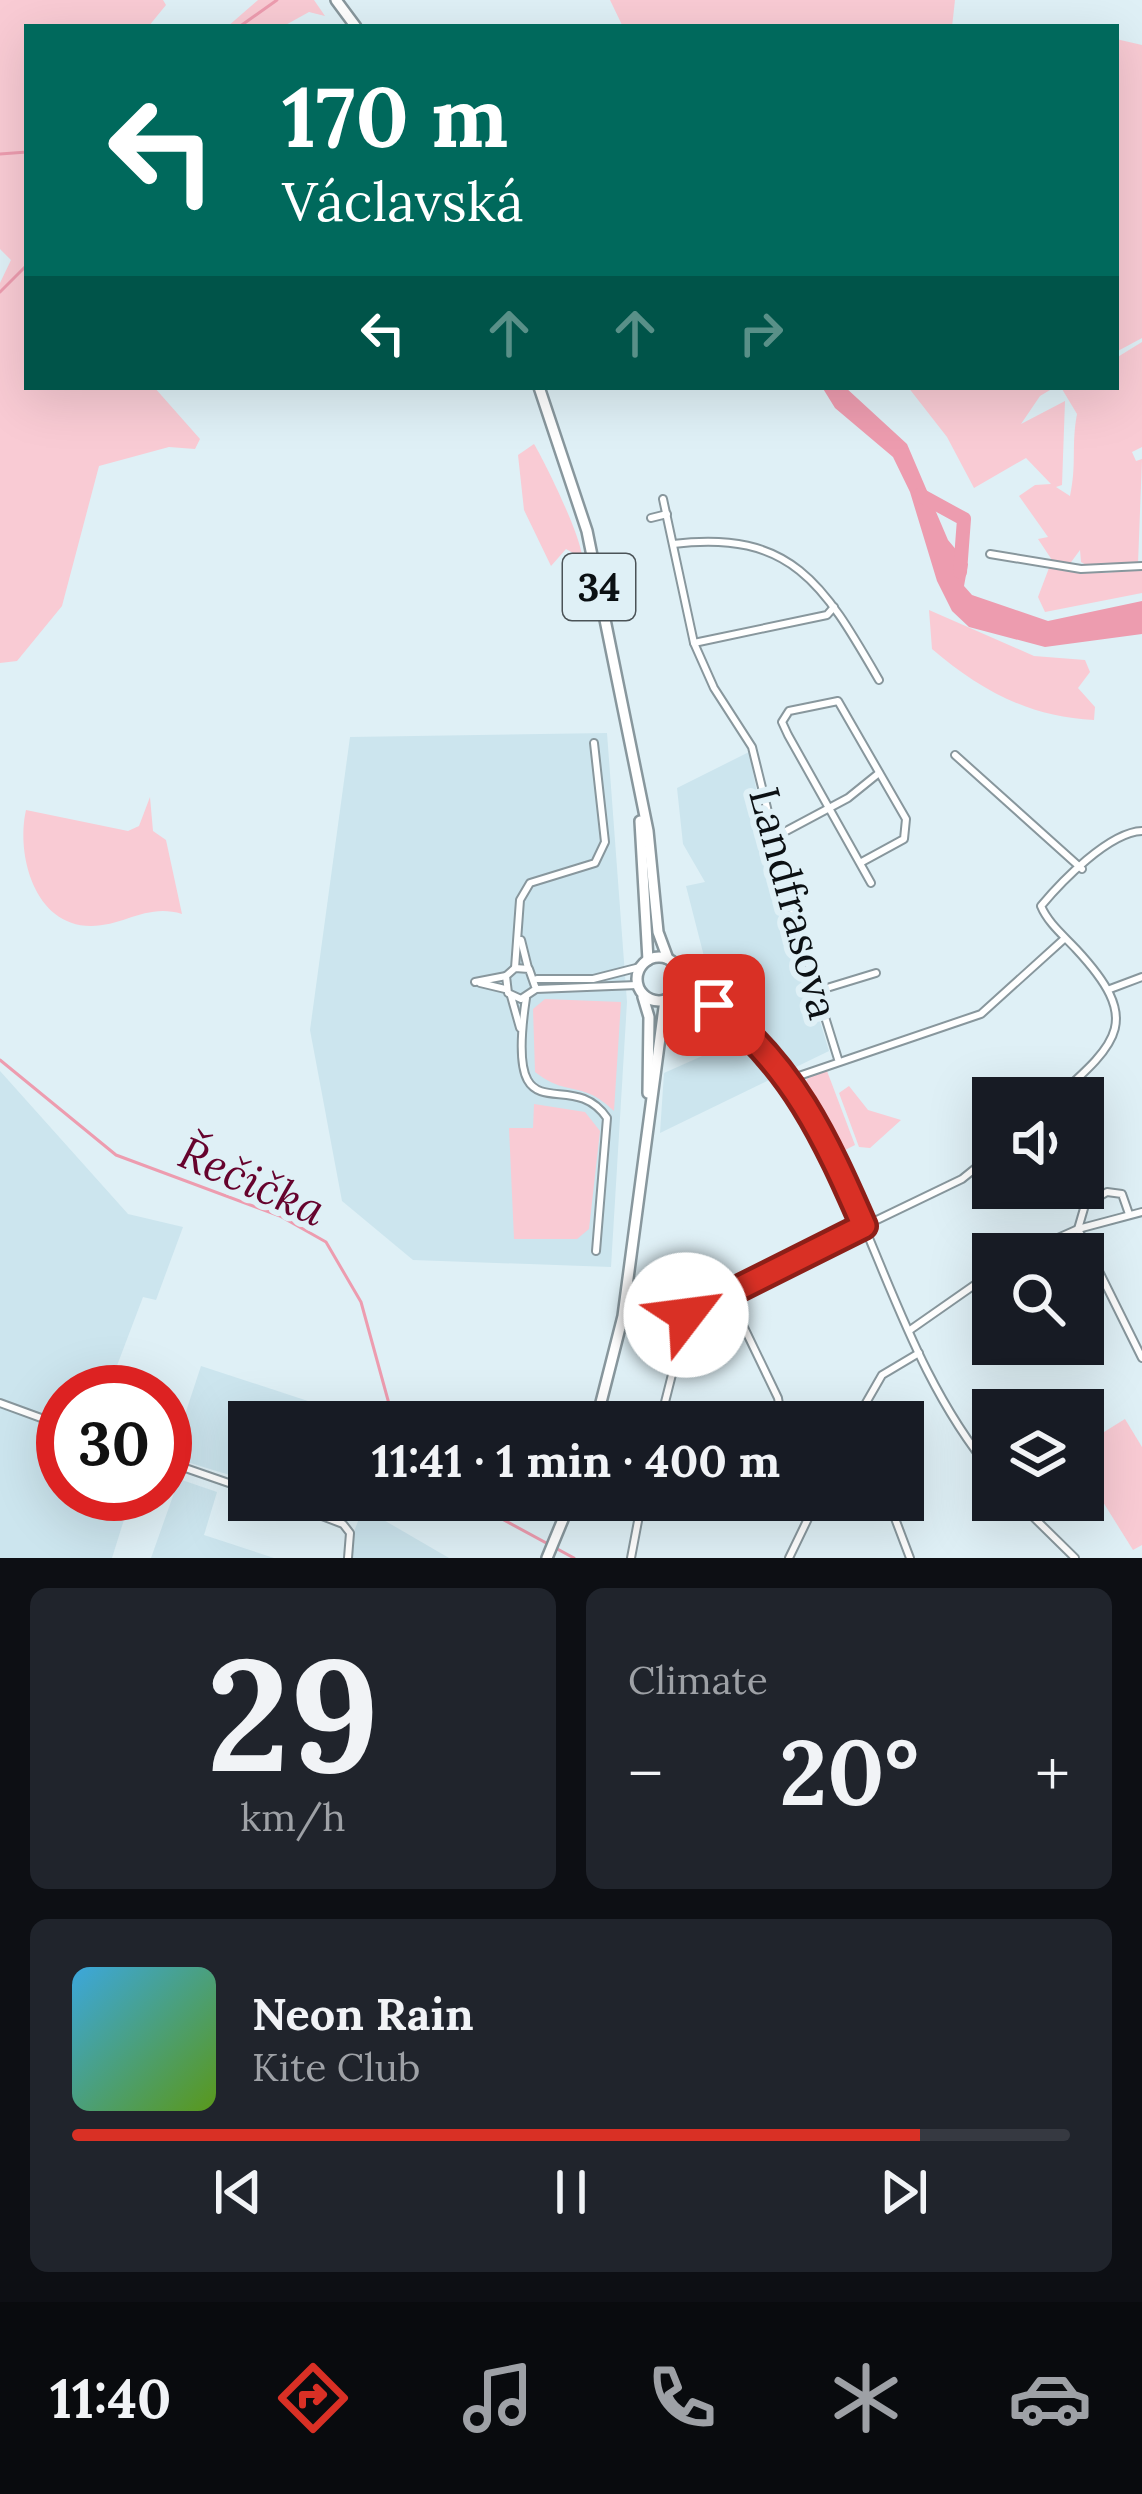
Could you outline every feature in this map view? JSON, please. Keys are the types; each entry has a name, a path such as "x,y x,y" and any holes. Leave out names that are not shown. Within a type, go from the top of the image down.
{"main road":[{"name":"34","path":"539,390 587,531 639,791 658,932 668,958"},
{"name":"34","path":"639,791 644,963"},
{"path":"601,1401 623,1316 648,1116 669,999 681,980 668,958 644,963 639,990 649,1017 648,1116"},
{"path":"639,990 669,999"},
{"path":"547,1558 563,1521"}],"street":[{"name":"Landfrasova","path":"663,499 694,643 714,688 752,747 773,838 838,1059"},
{"path":"651,518 667,514"},
{"path":"674,544 719,538 778,553 823,587 879,680"},
{"path":"990,554 1082,569 1142,566"},
{"path":"694,643 827,615 835,606"},
{"path":"860,863 904,839 908,829 842,704 832,698 790,711 782,722 871,883"},
{"path":"526,998 475,982 506,976 515,968 520,899 530,883 595,862 605,842 594,743"},
{"path":"955,754 1082,869"},
{"path":"773,838 829,808 879,773"},
{"path":"1079,1077 1112,1046 1119,1017 1110,989 1041,906 1126,834 1142,831"},
{"path":"520,937 536,984"},
{"path":"790,1079 981,1014 1065,938"},
{"path":"596,1251 607,1118 583,1098 540,1093 530,1085 523,1072 521,1033 526,998 536,984 593,979 644,963"},
{"path":"515,968 529,969"},
{"path":"817,991 876,973"},
{"path":"506,976 521,1033"},
{"path":"1110,989 1142,977"},
{"path":"681,980 757,1040 822,1128 920,1353 972,1443"},
{"path":"536,984 639,990"},
{"path":"669,999 714,1005"},
{"path":"665,1401 686,1315 726,1290 972,1171"},
{"path":"1129,1214 1122,1194 1107,1192 1085,1205 1078,1229 1142,1358"},
{"path":"1069,1233 1142,1212"},
{"path":"910,1330 972,1287"},
{"path":"726,1290 778,1401"},
{"path":"868,1401 882,1375 920,1353"},
{"path":"0,1403 36,1416"},
{"path":"192,1470 228,1483"},
{"path":"335,1521 350,1533 348,1558"},
{"path":"632,1558 638,1521"},
{"path":"789,1558 807,1521"},
{"path":"896,1521 910,1558"},
{"path":"1038,1521 1076,1558"}],"shaded area":[{"path":"0,0 163,0 166,5 150,24 24,24 24,390 157,390 200,439 195,449 169,447 99,466 62,606 17,661 0,663 0,283 11,260 0,249"},
{"path":"258,0 314,0 325,16 309,12 287,24 230,24"},
{"path":"610,0 955,0 952,24 622,24"},
{"path":"1119,40 1142,45 1142,338 1119,350"},
{"path":"1142,342 1142,447 1132,452 1136,461 1142,459 1138,564 1088,566 1081,562 1080,550 1069,565 1052,560 1038,539 1048,537 1019,496 1035,485 1051,484 1026,458 974,488 947,437 910,390 1050,390 1040,396 1021,424 1065,401 1062,485 1056,487 1070,496 1077,414 1063,390 1119,390 1119,356"},
{"path":"824,390 848,390 907,444 948,540 968,564 964,586 972,595 1048,621 1142,601 1142,634 1045,647 969,627 952,611 937,581 910,492 893,457 835,408"},
{"path":"534,444 570,519 582,558 566,549 551,566 524,510 518,455"},
{"path":"1049,568 1106,573 1142,568 1142,593 1045,612 1038,597"},
{"path":"929,610 1034,656 1085,660 1090,672 1078,688 1095,707 1094,720 1027,707 968,677 932,649"},
{"path":"607,733 627,1002 611,1267 413,1260 342,1201 310,1030 350,737"},
{"path":"749,752 769,854 829,1051 660,1133 664,1073 736,1041 751,1020 710,980 686,886 705,882 683,844 677,788"},
{"path":"150,797 153,831 166,840 182,914 158,911 91,926 55,914 33,885 27,866 26,810 128,831 139,826"},
{"path":"545,999 621,1002 614,1111 592,1095 557,1085 535,1072 533,1009"},
{"path":"0,1071 128,1214 183,1227 156,1300 143,1297 117,1365 36,1365 36,1412 0,1399"},
{"path":"827,1071 855,1145 839,1153 804,1089 807,1079"},
{"path":"849,1086 868,1110 901,1120 870,1148 859,1147 839,1093"},
{"path":"534,1104 585,1112 600,1131 589,1229 577,1239 514,1239 509,1128 533,1128"},
{"path":"201,1366 308,1401 228,1401 228,1475 192,1463 192,1393"},
{"path":"0,1408 36,1421 36,1521 124,1521 112,1558 0,1558"},
{"path":"1125,1419 1142,1447 1142,1545 1133,1550 1104,1504 1104,1432"},
{"path":"192,1483 217,1492 204,1535 274,1558 151,1558 164,1521 192,1521"},
{"path":"358,1521 385,1521 449,1558 344,1558"}],"waterway":[{"name":"Řečička","path":"243,24 277,0"},
{"path":"0,154 24,152"},
{"name":"Řečička","path":"0,292 24,268"},
{"path":"920,495 964,519 960,572"},
{"name":"Řečička","path":"0,1060 116,1155 280,1216 326,1242 361,1302 388,1401"},
{"name":"Řečička","path":"506,1521 574,1558"}],"route":[{"path":"686,1315 726,1290 864,1226 808,1105 767,1051 714,1005"}]}
